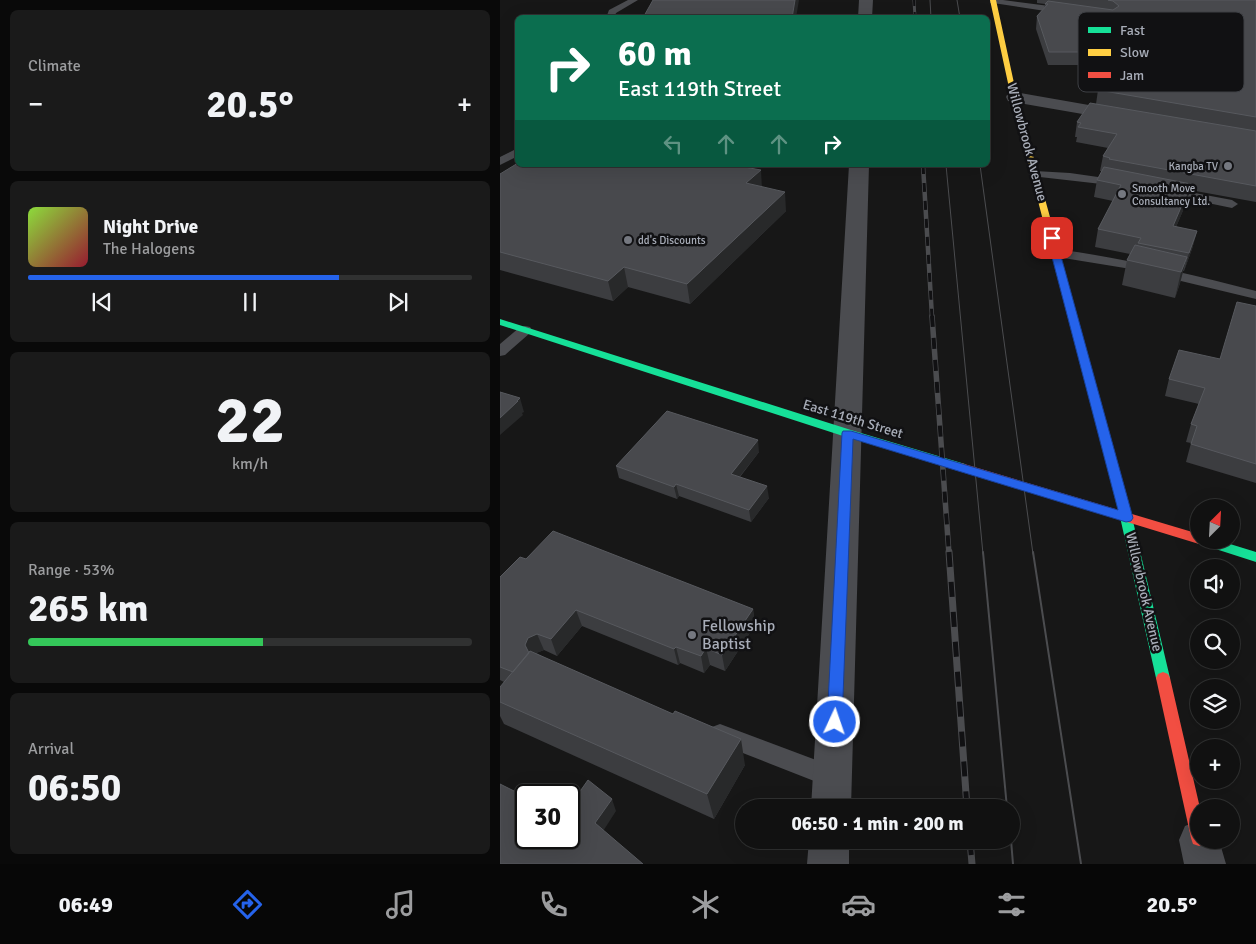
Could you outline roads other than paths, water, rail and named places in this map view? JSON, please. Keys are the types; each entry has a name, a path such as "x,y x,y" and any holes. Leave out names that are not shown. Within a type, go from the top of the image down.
{"street":[{"path":"865,15 866,0"},
{"name":"Willowbrook Avenue","path":"993,1 1014,97 1126,518 1190,799"},
{"path":"1014,97 1140,119"},
{"path":"832,792 859,167"},
{"name":"East 119th Street","path":"500,322 847,433 1190,537"},
{"name":"East 119th Street","path":"1230,549 1256,557"},
{"path":"828,864 829,849"},
{"name":"Willowbrook Avenue","path":"1201,849 1205,864"}],"lane":[{"path":"611,15 612,12 634,0"},
{"path":"993,1 1074,13"},
{"path":"1035,174 1070,176 1131,185"},
{"path":"1159,190 1232,204"},
{"path":"1056,253 1092,257 1154,269 1254,296"},
{"path":"500,352 525,330"},
{"path":"706,728 832,792"}],"tram line":[{"path":"930,0 931,15"},
{"path":"957,0 960,15"},
{"path":"946,167 983,554"},
{"path":"980,167 1033,554"},
{"path":"983,552 1006,799"},
{"path":"1033,552 1081,864"},
{"path":"1012,849 1013,864"}],"railway":[{"path":"914,0 915,15"},
{"path":"923,167 932,317"},
{"path":"932,316 949,554"},
{"path":"949,552 966,799"},
{"path":"971,849 972,864"}],"place":[{"name":"Kangba TV","path":"1228,166"},
{"name":"Smooth Move Consultancy Ltd.","path":"1122,194"},
{"name":"dd's Discounts","path":"628,240"},
{"name":"Fellowship Baptist","path":"692,635"}]}
